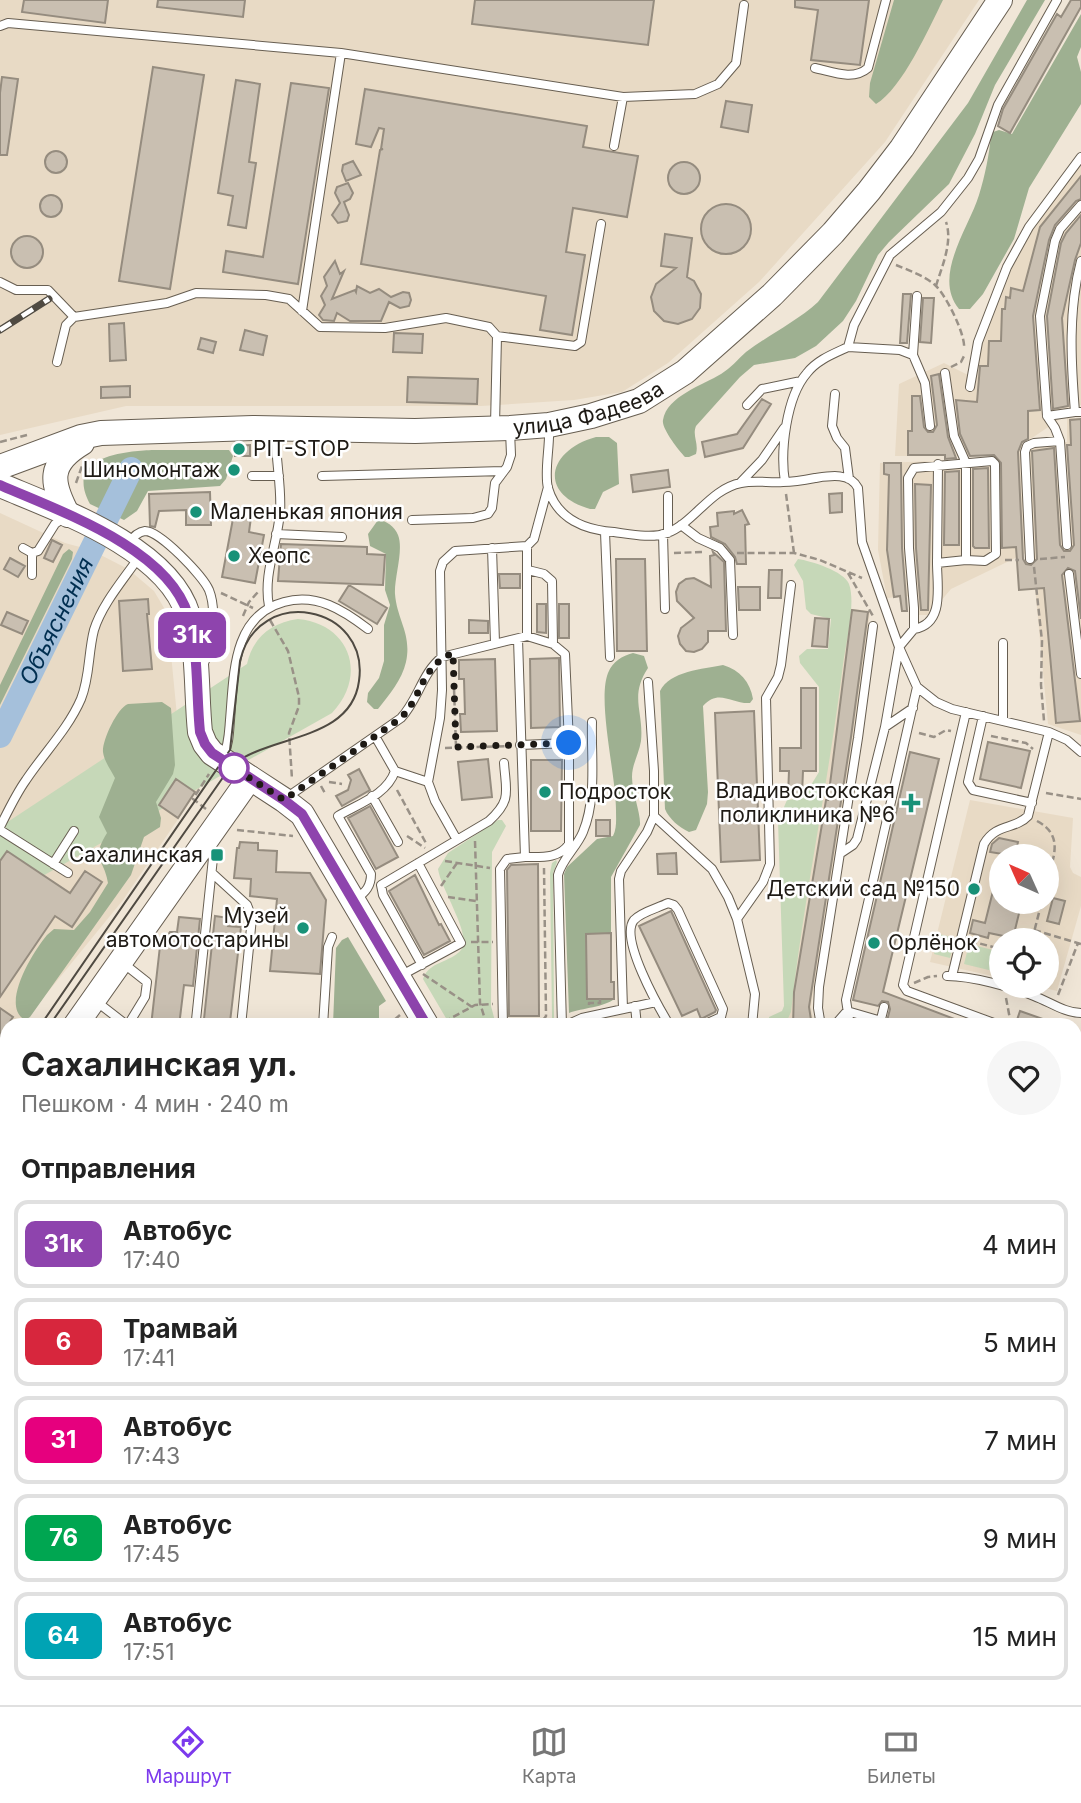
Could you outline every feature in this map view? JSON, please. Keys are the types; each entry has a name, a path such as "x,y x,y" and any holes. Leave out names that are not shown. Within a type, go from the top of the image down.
{"main road":[{"name":"улица Фадеева","path":"0,467 81,437 102,433 276,428 415,431 503,428 549,425 591,416 639,401 685,372 772,295 833,233 909,138 1000,0"},
{"path":"68,515 57,494 56,468 65,455 79,444 102,433"},
{"path":"0,485 68,515 130,547 164,575 184,604 192,631 200,732 205,744 220,759 250,778 289,796 353,900 411,970 431,1018"},
{"path":"81,1018 250,778"}],"lane":[{"path":"815,68 850,76 860,75 868,68 886,0"},
{"path":"848,347 854,325 886,261 898,247 941,212 968,178 979,159 998,104 1057,0"},
{"path":"0,26 9,23 341,53 623,97 695,94 718,84 736,64 744,5"},
{"path":"302,311 341,53"},
{"path":"614,146 623,97"},
{"path":"970,387 978,342 1007,267 1028,227 1081,157"},
{"path":"1067,545 1060,441 1047,416 1041,316 1055,241 1060,229 1081,205"},
{"path":"497,336 575,346 581,342 601,224"},
{"path":"1047,416 1078,412 1072,374 1072,315 1074,285 1081,261"},
{"path":"0,282 16,290 48,290 75,317"},
{"path":"57,362 66,326 75,317 167,303 196,293 266,295 289,299 320,327 385,328 446,318 489,327 497,336 503,428 511,455 495,484 492,508 488,514 473,518 412,520"},
{"path":"917,296 913,355 925,383 930,426"},
{"path":"785,482 783,458 786,425 801,381 808,370 848,347 900,350 913,355"},
{"path":"945,373 954,436 966,463 966,560"},
{"path":"747,405 762,389 801,381"},
{"path":"835,394 832,426 845,448 849,479"},
{"path":"457,840 435,801 428,782 440,718 442,657 439,580 443,562 454,551 527,546 534,539 548,487 549,425"},
{"path":"548,487 558,508 565,516 582,526 605,532 665,534 681,525 715,496 740,483 762,460 786,425"},
{"path":"265,609 266,586 280,515 276,428"},
{"path":"1030,559 1025,452 1027,446 1034,443 1060,441"},
{"path":"914,629 908,478 914,468 992,461 995,464 996,554 985,561 937,563"},
{"path":"841,853 857,839 885,727 899,647 914,629 928,623 937,610 938,464"},
{"path":"322,476 503,471"},
{"path":"252,476 279,476"},
{"path":"740,483 829,477 849,479 855,483 858,488 862,541 899,647 917,687 936,702 1047,732 1067,740 1081,752"},
{"path":"665,609 664,553 668,496"},
{"path":"23,548 32,553 38,551 55,524 68,515"},
{"path":"681,525 698,538 715,545 731,564 733,635"},
{"path":"68,873 0,828 26,780 82,697 88,676 90,645 95,626 130,547 140,532 156,534 208,588 212,624 204,663 195,675"},
{"path":"605,532 610,657"},
{"path":"276,534 342,537"},
{"path":"524,857 520,745 527,546"},
{"path":"492,548 495,643"},
{"path":"32,553 32,575"},
{"path":"528,570 544,573 552,581 553,644"},
{"path":"1069,573 1081,674"},
{"path":"737,919 763,882 771,864 766,698 778,677 781,665 792,585"},
{"path":"220,759 227,750 240,645 247,628 265,609 292,600 320,601 346,613 368,629"},
{"path":"820,1018 819,987 873,626"},
{"path":"289,796 401,718 411,708 432,666 442,657 522,638 553,644 565,654 569,743 569,844 562,852 507,859 500,869 502,1018"},
{"path":"1003,643 1003,721"},
{"path":"623,1009 619,879 621,871 647,832 654,816 648,682"},
{"path":"848,1018 846,1000 917,687"},
{"path":"885,727 914,708"},
{"path":"966,712 903,985 907,991 980,1018"},
{"path":"983,716 968,782 973,790 1032,803"},
{"path":"563,1018 558,875 560,867 583,833 591,808 592,722"},
{"path":"989,985 950,976 986,840 992,832 1021,822 1028,816 1047,732"},
{"path":"375,736 395,771 428,782"},
{"path":"520,745 569,743"},
{"path":"418,863 461,943 411,970 381,885 385,881 489,821 506,802 504,763"},
{"path":"353,900 365,893 371,882 371,874 338,816 386,788 395,771"},
{"path":"372,796 396,838"},
{"path":"654,816 712,869 737,919 755,993 753,1018"},
{"path":"53,864 74,831"},
{"path":"196,1018 213,858 206,841"},
{"path":"212,873 247,905 252,918 242,1018"},
{"path":"665,1018 633,950 631,928 636,918 668,903 678,910 723,1009 718,1018"},
{"path":"324,1018 328,947 332,937"},
{"path":"120,962 147,982 145,997 132,1018"},
{"path":"1039,998 1071,1013 1081,1013"},
{"path":"93,1000 118,1018"},
{"path":"592,1018 656,1002"},
{"path":"635,1006 636,1018"},
{"path":"881,1018 884,1007"},
{"path":"847,1011 867,1018"},
{"path":"841,1018 847,1011"}],"path":[{"path":"936,286 948,244 949,230 941,212"},
{"path":"886,261 936,286 954,317 965,344 961,362 945,373"},
{"path":"0,442 26,435"},
{"path":"785,482 794,553"},
{"path":"664,553 705,552"},
{"path":"724,553 794,553 820,560 848,573 871,610 873,626"},
{"path":"996,554 1005,560 1030,559"},
{"path":"1047,732 1041,685 1042,640 1033,559 1068,556 1069,573"},
{"path":"208,588 265,609 288,651 299,697 299,706 288,740 289,796"},
{"path":"453,653 454,747 520,745"},
{"path":"909,730 934,737 946,730"},
{"path":"979,733 1026,743 1032,747 1035,754"},
{"path":"202,806 193,799 220,759"},
{"path":"392,781 432,854"},
{"path":"314,790 326,782 342,783"},
{"path":"321,786 326,794"},
{"path":"1036,790 1081,799"},
{"path":"1028,816 1052,832 1054,844"},
{"path":"475,830 480,1003 485,1018"},
{"path":"396,838 409,836 432,854 483,868"},
{"path":"544,856 545,1018"},
{"path":"457,863 435,895 476,901"},
{"path":"162,938 158,943 172,945"},
{"path":"961,938 989,945"},
{"path":"1056,1005 1080,944 1059,938"},
{"path":"411,970 472,1006"},
{"path":"913,983 928,977 950,976"},
{"path":"1007,998 1010,1018"},
{"path":"448,1018 480,1003 501,1004"},
{"path":"397,1018 403,1013"}],"shaded area":[{"path":"0,0 979,0 885,142 759,282 668,363 622,392 574,400 481,406 126,406 0,435"},
{"path":"1081,162 1081,405 1029,440 994,438 992,456 895,456 899,384 944,363 972,377 1009,271 1033,224"},
{"path":"1067,418 1081,418 1081,735 1048,724 1033,566 1028,552 951,589 929,615 915,615 911,596 887,598 878,550 880,463 992,459 997,456 1002,446 1067,442"},
{"path":"0,513 65,543 91,550 128,569 154,591 167,613 182,767 204,781 123,900 27,1018 0,1018"},
{"path":"845,608 870,611 854,740 811,1007 813,1018 783,1018 798,936"},
{"name":"Детский сад №150","path":"970,800 1073,818 1070,867 1073,873 1081,877 1081,906 1059,984 1059,928 989,928 989,975 930,962"}],"green space":[{"path":"894,0 943,0 905,72 876,104 869,97 870,83"},
{"path":"1027,0 1045,0 995,85 975,134 949,184 878,255 856,301 843,321 816,346 795,358 754,365 740,377 696,426 696,454 685,457 663,424 671,404 687,392 725,372 746,352 818,302 968,103"},
{"path":"1081,14 1081,47 1077,57 1081,72 1081,104 1029,188 1014,239 983,294 970,309 959,309 949,282 951,267 979,195 991,135 999,130 1012,134"},
{"path":"596,437 609,437 617,443 619,484 603,492 595,509 590,509 573,502 562,493 556,483 555,472 567,452"},
{"path":"154,450 229,450 233,456 226,479 220,486 148,491 137,511 124,520 90,504 84,488 85,476 91,467 113,455"},
{"path":"378,520 392,527 400,541 395,594 406,635 407,652 404,669 398,681 378,709 374,709 367,702 368,693 379,678 384,661 384,625 390,605 385,590 386,554 370,546 368,534"},
{"path":"69,549 73,552 72,559 0,705 0,685 63,554"},
{"path":"798,559 811,562 846,579 851,592 851,612 791,1012 788,1018 769,1018 782,1011 784,1006 778,821 787,800 803,798 819,772 819,687 800,663 799,656 807,649 828,649 831,619 811,614 806,609 803,581 794,565"},
{"path":"298,619 330,630 341,641 348,654 351,668 349,683 343,698 332,713 0,900 0,827 247,664 254,646 265,633 279,624"},
{"path":"633,653 644,656 648,668 639,687 641,741 632,777 640,825 611,877 611,933 586,934 587,999 614,999 605,1004 569,1013 564,874 567,867 597,839 613,836 616,827 605,685 612,665"},
{"path":"723,665 743,678 753,699 750,703 743,703 720,697 703,706 707,804 696,830 689,832 675,822 665,809 660,691 665,684 679,675"},
{"path":"162,702 171,708 175,765 173,774 156,802 161,818 160,827 144,837 131,875 30,1017 23,1018 18,1013 17,992 34,954 54,929 74,930 90,912 108,883 99,854 107,833 99,817 115,778 106,762 103,747 115,718 128,704"},
{"path":"498,820 502,820 506,826 492,852 491,1006 494,1018 446,1018 423,979 435,965 461,950 464,943 460,924 438,869 448,853"},
{"path":"556,860 557,862 553,873 554,1018 550,873 552,863"},
{"path":"939,934 955,938 950,958 934,954"},
{"path":"348,937 386,1001 379,1006 379,1018 333,1018 336,948"},
{"path":"969,944 989,949 989,970 964,964"}],"building":[{"path":"24,0 108,0 105,23 22,12"},
{"path":"158,0 245,0 243,17 157,7"},
{"path":"475,0 654,0 648,45 472,24"},
{"path":"795,0 869,0 860,65 811,60 818,10 795,7"},
{"path":"1071,0 1081,0 1081,7 1010,133 998,126 1003,109 1057,14 1061,17"},
{"path":"153,67 204,75 170,289 119,281"},
{"path":"2,77 18,79 7,155 0,155"},
{"path":"236,80 260,84 249,162 256,163 246,228 228,225 233,196 218,193"},
{"path":"291,83 329,88 298,284 223,272 226,251 263,257"},
{"path":"365,89 587,126 583,147 638,156 627,217 573,208 566,252 585,255 572,335 540,330 546,296 361,264 380,150 383,149 384,129 379,128 371,147 356,144"},
{"path":"726,101 752,105 748,132 721,127"},
{"path":"56,151 66,158 67,162 60,172 56,173 46,166 45,162 52,152"},
{"path":"353,161 361,175 346,181 343,165"},
{"path":"684,162 695,167 700,178 695,189 684,194 673,189 668,178 673,167"},
{"path":"1081,176 1081,199 1076,201 1055,225 1049,240 1033,316 1040,410 1028,411 1028,439 1022,442 1018,452 1023,559 1026,564 1031,565 1037,559 1032,451 1054,448 1060,545 1064,551 1070,551 1074,545 1067,445 1071,445 1070,420 1081,419 1081,619 1075,571 1068,568 1062,575 1080,721 1056,723 1044,588 1019,590 1016,547 1002,548 1001,463 994,455 970,456 960,434 956,400 977,402 980,366 988,366 989,341 1001,341 1002,309 1005,309 1006,297 1010,298 1011,288 1023,291 1040,227"},
{"path":"348,183 353,193 350,199 344,202 349,215 347,221 338,223 332,215 340,203 335,193 337,187"},
{"path":"51,195 61,202 62,206 55,216 51,217 41,210 40,206 47,196"},
{"path":"726,204 744,211 751,229 744,247 726,254 708,247 701,229 708,211"},
{"path":"1081,215 1081,243 1062,318 1068,406 1053,409 1047,316 1061,243"},
{"path":"665,234 692,238 687,277 694,281 701,294 700,308 692,319 678,324 664,321 654,311 651,297 656,284 676,268 661,266"},
{"path":"27,236 38,241 43,252 38,263 27,268 16,263 11,252 16,241"},
{"path":"335,261 340,274 344,271 332,299 355,290 356,292 357,286 370,293 379,289 391,297 403,292 409,293 409,306 400,308 389,302 381,321 350,321 337,313 334,321 323,320 319,315 325,305 321,296 327,286 324,277"},
{"path":"903,294 911,294 907,343 900,343"},
{"path":"923,298 934,298 931,343 920,342"},
{"path":"124,323 126,360 110,361 109,324"},
{"path":"245,330 267,336 263,355 240,350"},
{"path":"394,333 423,334 422,353 393,352"},
{"path":"201,338 216,342 213,353 198,349"},
{"path":"939,374 948,437 956,458 945,459 945,455 908,455 908,431 912,431 912,396 920,396 924,427 928,432 933,432 937,425 931,376"},
{"path":"408,377 478,379 477,404 407,402"},
{"path":"130,386 130,397 101,398 101,387"},
{"path":"762,399 771,404 743,448 705,457 702,442 737,434"},
{"path":"250,445 250,456 235,456 235,446"},
{"path":"884,463 901,463 902,548 907,611 902,611 900,596 894,597 887,550 889,475 884,474"},
{"path":"988,468 989,548 975,548 973,469"},
{"path":"668,470 670,487 633,492 631,475"},
{"path":"959,471 959,545 944,545 945,472"},
{"path":"915,484 931,485 928,610 921,610"},
{"path":"210,492 211,525 186,525 186,510 159,511 155,527 150,526 149,494"},
{"path":"842,493 842,512 830,513 829,494"},
{"name":"Хеопс","path":"235,508 252,510 249,532 264,535 255,583 222,577"},
{"path":"742,510 749,524 745,525 746,564 737,564 725,544 711,537 710,527 718,526 717,513 734,511 734,514"},
{"path":"52,540 62,545 53,562 44,558"},
{"path":"281,544 367,547 367,554 385,555 383,585 278,581"},
{"path":"713,552 724,562 726,631 708,631 708,642 702,649 686,651 678,636 681,628 694,618 677,601 676,592 679,584 686,579 694,578 711,587 710,556 714,555"},
{"path":"10,558 25,566 18,577 4,569"},
{"path":"616,559 645,559 647,651 617,651"},
{"path":"769,570 782,570 781,598 768,598"},
{"path":"499,574 520,574 520,588 500,588"},
{"path":"349,585 387,608 377,624 339,601"},
{"path":"738,587 760,587 760,610 739,610"},
{"path":"148,599 152,669 123,671 119,601"},
{"path":"537,604 546,604 546,633 537,632"},
{"path":"559,604 569,604 569,638 559,638"},
{"path":"852,610 868,612 809,1007 811,1018 793,1018 794,992 828,800"},
{"path":"7,612 28,621 22,634 1,625"},
{"path":"815,618 829,619 827,647 812,646"},
{"path":"469,620 488,621 488,633 469,633"},
{"path":"559,658 560,727 531,728 530,659"},
{"path":"495,659 497,731 461,732 460,714 465,714 464,679 459,679 459,660"},
{"path":"801,688 816,688 816,771 803,771 802,795 788,795 789,771 780,771 780,748 801,748"},
{"path":"754,711 760,860 721,862 715,713"},
{"path":"988,742 1030,751 1021,788 980,779"},
{"path":"910,752 939,759 883,992 952,1018 888,1018 890,1009 888,1002 882,1001 878,1006 853,1000"},
{"path":"488,759 492,797 462,800 458,762"},
{"path":"531,760 562,760 561,831 531,831"},
{"path":"359,769 370,790 342,806 336,796 348,790 351,780 348,775"},
{"path":"176,779 195,792 178,818 159,805"},
{"path":"370,806 398,857 376,869 348,818"},
{"path":"596,820 610,820 610,836 596,836"},
{"path":"999,838 1018,842 1018,844 992,844"},
{"path":"240,842 258,843 258,850 277,851 276,872 310,873 326,900 320,974 270,971 277,899 250,896 251,879 234,878"},
{"path":"7,851 70,893 85,871 102,882 72,927 55,916 0,997 0,861"},
{"path":"676,853 677,874 658,874 657,854"},
{"path":"538,864 539,1016 509,1016 507,870 511,865"},
{"path":"415,875 439,925 441,924 450,941 424,955 389,891"},
{"path":"1059,900 1065,901 1059,924 1047,921 1049,914 1059,914"},
{"path":"989,907 989,914 1019,914 1015,928 989,928 988,938 970,933 973,920 985,923"},
{"path":"671,911 715,1012 701,1018 697,1009 682,1016 639,926"},
{"path":"215,916 229,918 228,926 241,927 230,1018 204,1018"},
{"path":"179,917 200,919 193,986 184,985 180,1018 152,1018 160,946 170,932 177,932"},
{"path":"611,933 611,982 614,982 614,999 587,999 586,934"},
{"path":"0,1008 13,1017 12,1018 0,1018"},
{"path":"1020,1011 1040,1018 1018,1018"}],"waterway":[{"name":"Объяснения","path":"0,736 131,469"}],"tram line":[{"path":"46,1018 230,750 240,661 251,636 268,621 288,613 310,613 331,621 348,635 358,655 359,681 353,701 341,716 325,726 247,756 231,766 55,1018"}],"railway":[{"path":"0,330 49,299"}],"bus line":[{"name":"31к","path":"0,485 121,542 141,554 164,575 180,596 192,631 200,732 205,744 212,753 302,814 422,1018"}],"place":[{"name":"PIT-STOP","path":"239,449"},
{"name":"Шиномонтаж","path":"234,470"},
{"name":"Маленькая япония","path":"196,512"},
{"name":"Хеопс","path":"234,556"},
{"name":"Подросток","path":"545,792"},
{"name":"Владивостокская поликлиника №6","path":"911,803"},
{"name":"Сахалинская","path":"217,855"},
{"name":"Детский сад №150","path":"974,889"},
{"name":"Музей автомотостарины","path":"303,928"},
{"name":"Орлёнок","path":"874,943"}],"route":[{"path":"234,768 231,766 284,800 401,718 411,708 432,666 442,657 453,653 456,747 569,743"}]}
